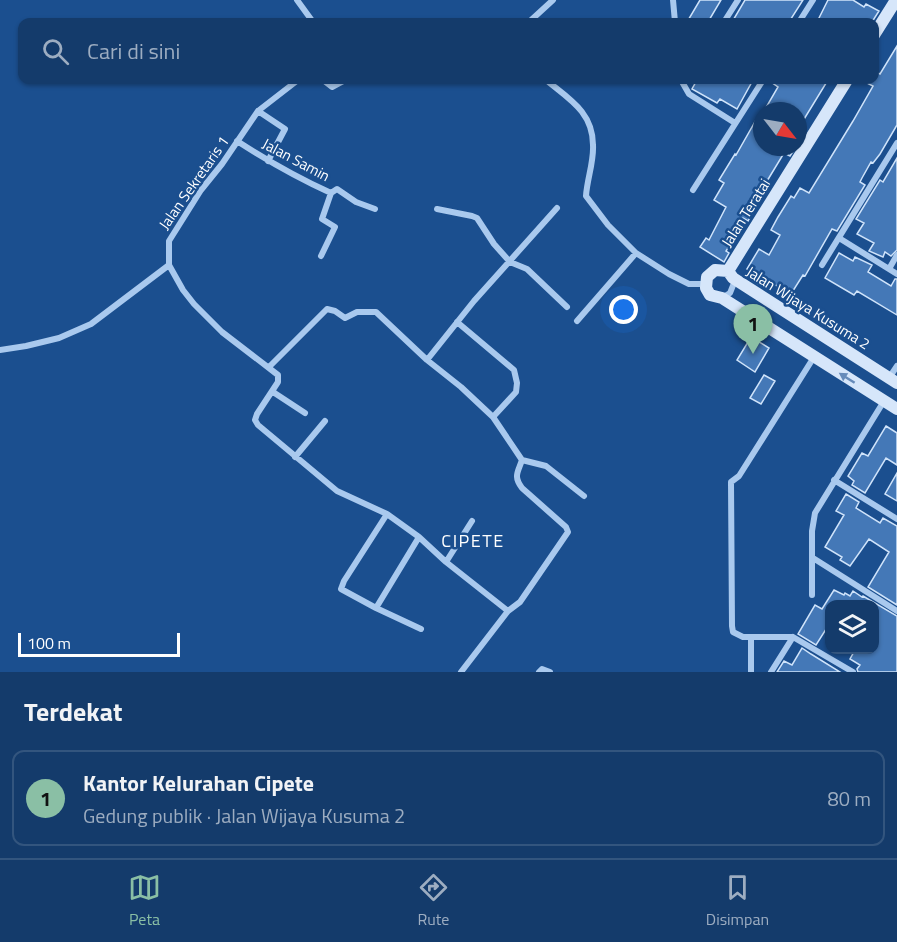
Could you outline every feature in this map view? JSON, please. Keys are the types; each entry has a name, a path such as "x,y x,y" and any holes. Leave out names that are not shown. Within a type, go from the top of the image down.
{"street":[{"path":"297,0 310,18"},
{"path":"533,18 553,0"},
{"path":"673,0 675,18"},
{"path":"727,18 738,0"},
{"path":"802,18 813,0"},
{"path":"879,26 893,2"},
{"name":"Jalan Sekretaris 1","path":"169,265 169,241 194,200 258,111 293,84"},
{"path":"551,84 584,111 589,123 593,145 586,196 608,225 636,253 682,281 689,284 705,284 710,295 722,298 897,409"},
{"path":"683,84 689,94 735,123"},
{"path":"693,190 760,84"},
{"name":"Jalan Teratai","path":"730,275 845,84"},
{"path":"258,111 285,129 268,161"},
{"name":"Jalan Samin","path":"237,141 268,161 332,193 337,189 356,202 375,208"},
{"path":"822,265 897,143"},
{"path":"321,256 335,227 322,219 332,193"},
{"path":"427,360 457,322 557,208"},
{"path":"437,210 477,218 494,244 510,262 527,269 567,307"},
{"path":"839,238 897,274"},
{"path":"577,321 636,253"},
{"path":"889,268 897,255"},
{"path":"0,350 58,338 91,324 169,265 194,304 222,332 275,371 279,379 273,392 256,414 255,420 295,457 345,496 387,514 419,537 446,562 508,610"},
{"name":"Jalan Wijaya Kusuma 2","path":"705,284 712,271 719,269 893,380"},
{"name":"Jalan Wijaya Kusuma 2","path":"722,298 730,293 734,283 730,275"},
{"path":"269,367 324,311 331,309 345,318 357,312 376,312 493,417 522,459 537,462 553,470 584,496"},
{"path":"457,322 514,370 518,383 516,392 493,417"},
{"path":"814,357 739,476 731,482 732,626 738,635 793,637 844,670 853,672"},
{"path":"893,380 897,366"},
{"path":"273,392 305,413"},
{"path":"812,595 812,531 815,513 884,400"},
{"path":"295,457 326,421"},
{"path":"461,672 508,610 520,602 568,532 566,527 517,481 522,459"},
{"path":"834,480 897,519"},
{"path":"387,514 341,589 421,629"},
{"path":"446,562 472,521"},
{"path":"376,608 419,537"},
{"path":"813,558 897,611"},
{"path":"751,637 751,672"},
{"path":"771,672 793,637"},
{"path":"538,672 542,669 550,672"}],"building":[{"path":"700,0 721,0 710,18 689,18"},
{"path":"745,0 803,0 792,18 734,18"},
{"path":"828,0 853,0 864,7 866,4 879,11 875,18 819,18"},
{"path":"897,46 897,125 880,154 873,163 871,162 860,182 865,185 837,231 832,229 805,276 803,275 791,294 772,283 768,290 753,281 757,274 747,269 759,249 769,255 780,235 771,230 778,217 791,196 794,198 800,188 809,193 873,86 869,84 879,84 880,74"},
{"path":"695,84 751,84 737,109 720,99 717,103 692,89"},
{"path":"774,84 826,84 807,114 807,102 769,102 778,87"},
{"path":"753,125 753,156 782,156 764,186 766,188 748,221 743,218 729,240 732,242 726,251 729,253 724,262 700,247 706,238 709,240 726,207 714,200 724,183 719,180"},
{"path":"897,158 897,250 891,256 885,252 883,257 869,251 874,243 857,234 864,223 856,219 880,180 883,182"},
{"path":"839,253 853,261 855,257 872,265 868,272 891,286 897,279 897,315 857,291 854,295 825,278"},
{"path":"751,337 769,348 755,372 737,360"},
{"path":"764,375 775,381 761,404 750,398"},
{"path":"886,426 897,433 897,465 886,458 865,493 852,485 854,481 848,476 862,453 868,456"},
{"path":"897,473 897,501 885,494"},
{"path":"846,494 859,502 856,508 880,523 883,518 897,526 897,605 868,587 889,552 869,539 850,566 840,560 842,557 825,547 844,515 836,511"},
{"path":"834,590 850,596 853,591 870,600 828,600"},
{"path":"825,604 825,631 816,645 798,634 815,605 822,609"},
{"path":"879,605 897,616 897,672 858,672 860,665 850,659 853,654 879,654"},
{"path":"802,648 840,672 777,672 784,661 792,665"}],"place":[{"name":"Kantor Kelurahan Cipete","path":"753,354"}],"district":[{"name":"CIPETE","path":"473,541"}]}
